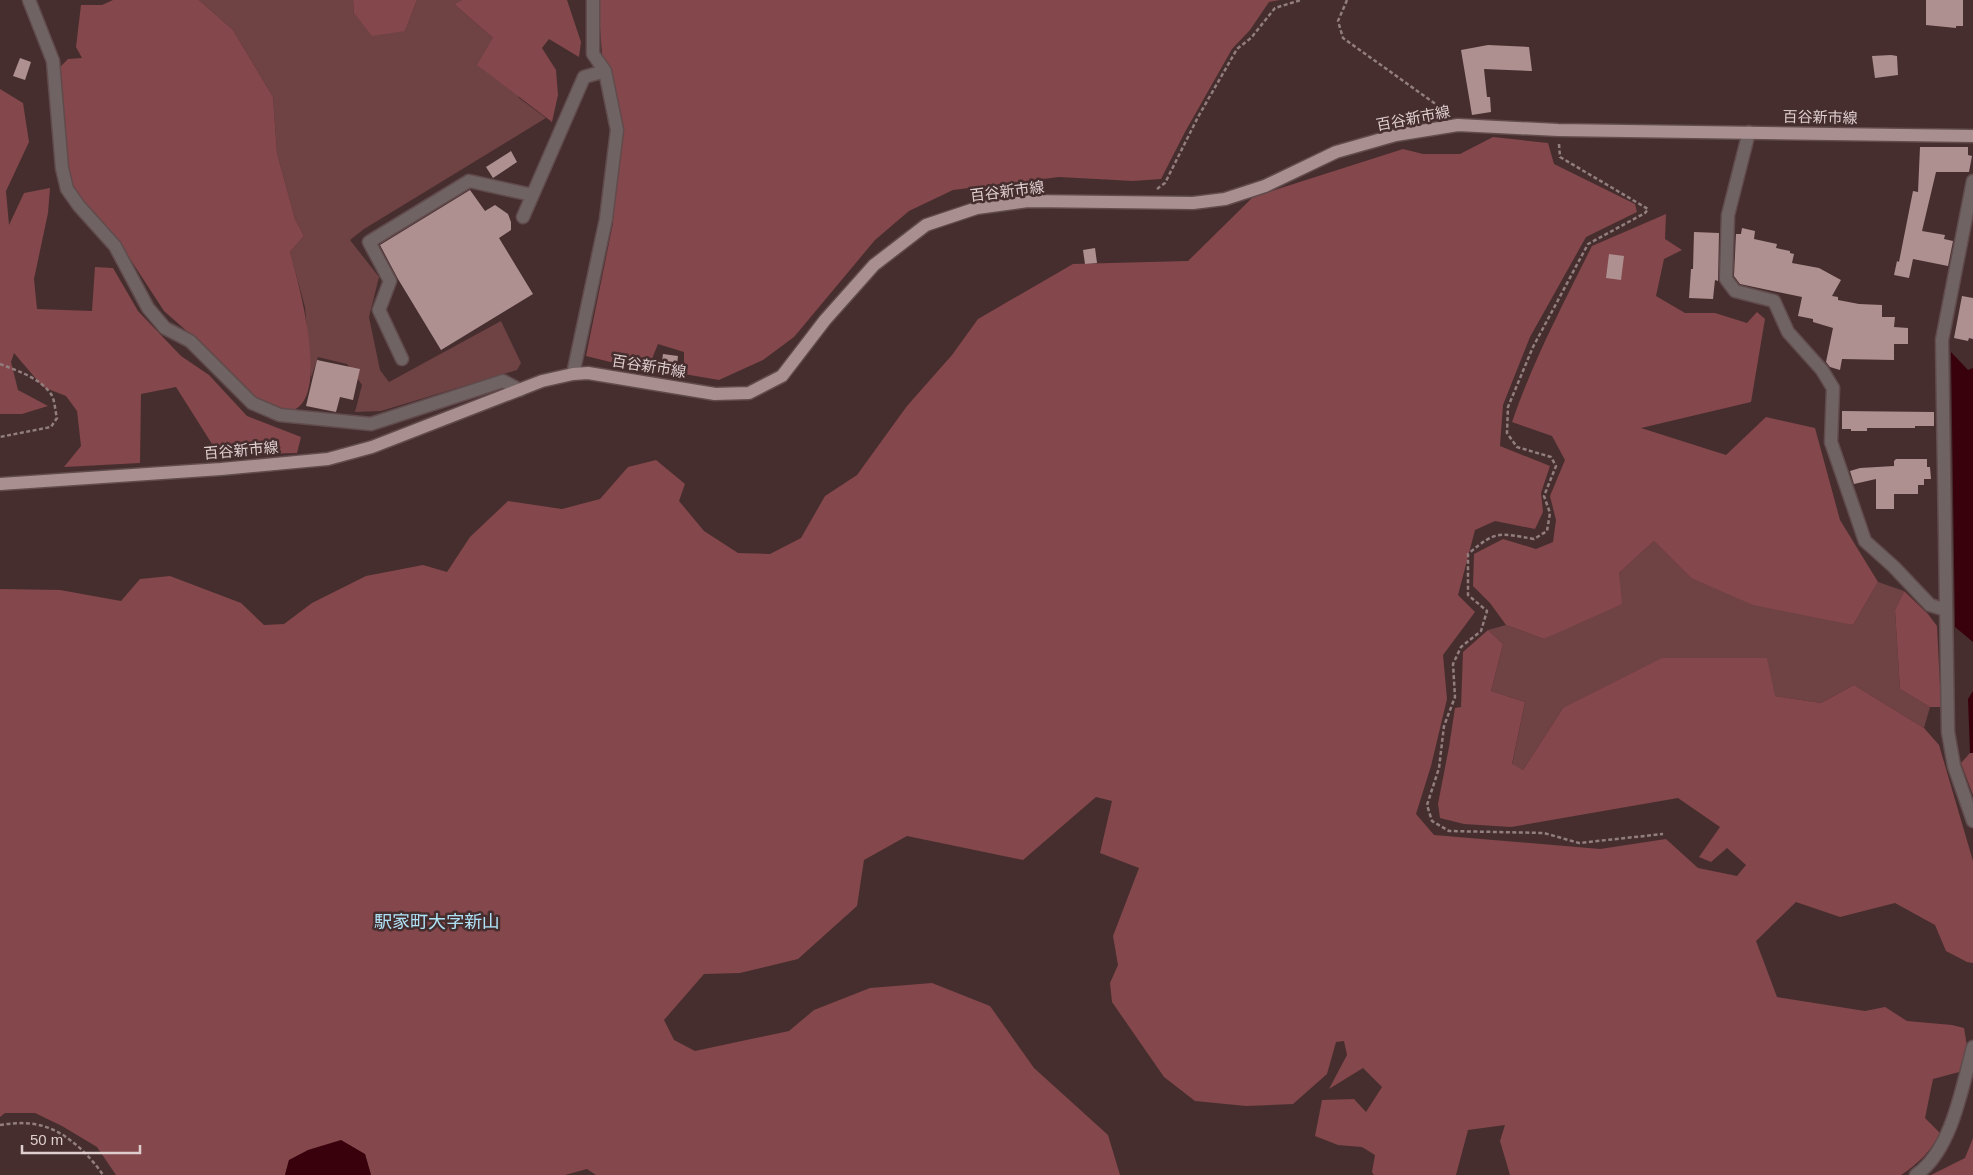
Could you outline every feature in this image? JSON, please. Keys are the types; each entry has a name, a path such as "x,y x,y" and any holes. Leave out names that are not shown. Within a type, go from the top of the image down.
{"main road":[{"name":"百谷新市線","path":"0,484 221,469 328,459 372,447 542,381 573,374 588,373 715,394 748,393 782,376 825,320 874,265 926,225 978,208 1028,201 1193,202 1225,199 1265,186 1336,152 1396,135 1458,125 1558,130 1973,136"}],"street":[{"path":"29,0 53,61 62,168 67,189 79,206 115,246 148,308 165,328 190,341 252,403 280,415 371,424 503,381 520,390"},
{"path":"573,374 606,219 617,130 605,72 593,54 593,0"},
{"path":"523,217 584,78 605,72"},
{"path":"1749,132 1728,215 1726,279 1735,291 1774,301 1788,332 1822,370 1833,388 1831,442 1865,541 1894,567 1930,604 1946,610"},
{"path":"402,360 379,310 390,281 369,242 469,180 532,195"},
{"path":"1973,181 1942,340 1948,732 1954,766 1973,821"},
{"path":"1916,1175 1926,1168 1944,1142 1958,1104 1973,1047"}],"path":[{"path":"1139,201 1165,183 1198,117 1237,48 1252,38 1275,8 1301,0"},
{"path":"1346,0 1338,21 1344,38 1437,105 1447,127"},
{"path":"1558,130 1560,157 1648,209 1645,213 1588,244 1533,347 1508,408 1507,433 1518,447 1551,457 1556,466 1544,496 1550,513 1546,531 1534,539 1500,533 1485,539 1468,554 1468,594 1487,611 1481,631 1461,647 1453,664 1455,697 1444,726 1439,768 1426,805 1432,821 1449,831 1544,833 1579,843 1663,834"},
{"path":"0,364 27,375 41,384 52,395 57,418 51,427 0,437"},
{"path":"0,1125 16,1123 38,1124 50,1128 72,1142 103,1175"}],"shaded area":[{"path":"113,0 199,0 233,30 273,97 277,153 295,219 304,236 290,252 299,285 307,328 311,371 309,389 303,402 292,412 276,408 244,393 207,349 164,311 119,242 74,196 65,169 58,69 68,59 82,58 76,47 81,5 102,5"},
{"path":"199,0 353,0 354,13 405,31 417,0 462,0 454,4 493,38 519,98 546,118 364,229 350,240 379,277 369,317 380,370 389,382 501,321 521,363 517,370 381,411 355,412 362,385 347,364 318,357 311,378 305,307 290,252 304,236 295,219 277,153 273,97 233,30"},
{"path":"353,0 417,0 405,31 372,36 354,13"},
{"path":"462,0 567,0 581,42 579,57 549,39 542,48 556,70 558,95 552,122 477,65 493,38 454,4"},
{"path":"598,0 1280,0 1269,2 1250,30 1232,49 1161,179 1133,181 1059,177 953,190 909,211 875,240 794,337 763,360 719,380 684,374 684,352 658,344 647,371 586,356 613,223 614,175 620,125 602,54"},
{"path":"0,89 23,103 29,142 6,191 9,225 24,193 50,188 48,213 34,279 37,309 92,311 95,267 113,268 138,311 181,356 209,375 247,416 301,437 297,453 219,455 176,387 141,394 140,463 64,467 81,446 77,411 66,396 43,387 14,353 11,362 18,390 48,406 22,414 0,414"},
{"path":"1493,137 1548,143 1554,164 1635,204 1637,212 1586,237 1530,337 1503,405 1500,446 1550,466 1541,493 1543,512 1535,529 1495,521 1475,530 1458,595 1475,612 1443,655 1447,699 1431,766 1416,814 1434,835 1600,849 1666,839 1698,868 1737,876 1746,865 1727,848 1711,862 1699,857 1720,827 1678,798 1511,827 1464,824 1440,818 1438,804 1455,708 1461,707 1463,652 1488,630 1503,644 1491,691 1525,702 1512,764 1523,770 1563,708 1662,658 1767,658 1775,696 1821,703 1854,685 1924,728 1939,745 1973,861 1973,963 1967,962 1946,951 1935,925 1895,903 1840,917 1796,902 1756,941 1777,997 1865,1011 1885,1007 1907,1021 1952,1025 1964,1028 1967,1046 1959,1072 1933,1079 1925,1118 1940,1133 1924,1157 1901,1175 1510,1175 1500,1141 1505,1125 1468,1130 1456,1175 1374,1175 1372,1172 1375,1155 1362,1147 1338,1145 1315,1136 1322,1100 1354,1099 1366,1112 1382,1087 1363,1068 1329,1089 1347,1055 1344,1041 1336,1042 1327,1074 1293,1104 1246,1106 1195,1101 1164,1077 1112,1002 1110,983 1118,965 1113,936 1139,868 1100,853 1112,801 1096,797 1023,860 907,836 864,860 857,906 798,959 740,973 704,974 664,1020 674,1040 695,1051 789,1031 814,1010 870,988 932,983 990,1006 1034,1068 1108,1135 1120,1175 596,1175 587,1169 565,1175 371,1175 365,1154 289,1160 285,1175 116,1175 97,1147 62,1126 35,1113 5,1113 0,1117 0,589 60,590 121,601 140,579 170,576 241,603 264,625 284,624 312,603 366,576 423,565 447,572 470,537 508,501 562,509 600,499 628,467 656,460 685,484 679,501 704,531 738,553 770,554 801,538 825,496 857,475 907,406 952,355 978,319 1073,264 1188,261 1253,197 1403,149 1423,154 1460,154"},
{"path":"1666,214 1665,239 1682,250 1664,259 1656,296 1685,313 1715,313 1747,323 1757,312 1765,319 1751,402 1641,428 1726,455 1766,417 1815,428 1840,520 1878,582 1853,625 1753,605 1691,578 1654,541 1619,573 1622,604 1544,639 1506,625 1490,603 1473,586 1474,554 1503,539 1536,549 1553,542 1556,520 1550,496 1565,460 1552,436 1512,422 1520,399 1559,311 1592,246"},
{"path":"1951,352 1968,370 1973,368 1973,642 1955,627"},
{"path":"1654,541 1691,578 1853,625 1878,582 1904,591 1895,610 1900,689 1930,707 1924,728 1854,685 1821,703 1775,696 1563,708 1523,770 1512,765 1525,702 1491,691 1503,644 1488,630 1506,625 1544,639 1568,627 1619,573"},
{"path":"1904,591 1928,614 1937,626 1941,707 1930,707 1900,689 1895,610"},
{"path":"1973,691 1973,753 1970,753 1968,699"},
{"path":"1970,753 1973,753 1973,795 1961,763"},
{"path":"1973,1138 1973,1175 1931,1175 1965,1158"},
{"path":"341,1140 365,1154 371,1175 285,1175 289,1160 308,1150"}],"building":[{"path":"1926,0 1963,0 1963,26 1956,26 1956,28 1926,25"},
{"path":"1488,45 1529,47 1532,71 1484,69 1487,97 1490,97 1491,112 1472,115 1461,50"},
{"path":"1872,56 1897,56 1898,75 1875,78"},
{"path":"20,58 31,62 25,80 13,76"},
{"path":"1920,147 1968,147 1968,155 1972,156 1969,172 1936,172 1922,231 1945,235 1944,239 1953,241 1948,266 1913,259 1909,278 1894,275 1897,261 1899,262 1913,191 1918,192"},
{"path":"511,151 517,162 493,178 486,167"},
{"path":"470,190 485,211 495,205 508,214 511,230 499,238 533,294 441,350 398,279 380,245"},
{"path":"1742,228 1755,231 1754,239 1777,244 1776,248 1790,251 1790,253 1794,254 1792,263 1819,268 1841,280 1832,296 1838,297 1838,300 1859,304 1882,305 1882,317 1895,317 1894,327 1908,328 1908,344 1894,344 1894,360 1842,359 1840,370 1830,367 1826,362 1833,328 1813,322 1813,319 1798,316 1802,297 1740,284 1734,276 1736,234 1741,234"},
{"path":"1694,232 1719,233 1718,281 1715,280 1713,299 1689,298 1691,269 1693,269"},
{"path":"1095,248 1097,263 1085,264 1083,250"},
{"path":"1609,254 1624,256 1621,280 1606,278"},
{"path":"1962,296 1973,298 1973,339 1969,338 1968,341 1954,338"},
{"path":"663,354 678,356 676,372 661,370"},
{"path":"317,360 360,369 353,400 340,397 336,412 306,406"},
{"path":"1842,411 1934,412 1934,426 1867,428 1867,431 1851,431 1851,429 1842,429"},
{"path":"1896,459 1927,459 1927,467 1930,467 1931,479 1924,479 1924,485 1918,485 1918,494 1894,494 1894,509 1876,509 1876,479 1854,484 1850,471 1860,468 1894,466"}],"district":[{"name":"駅家町大字新山","path":"437,922"}]}
